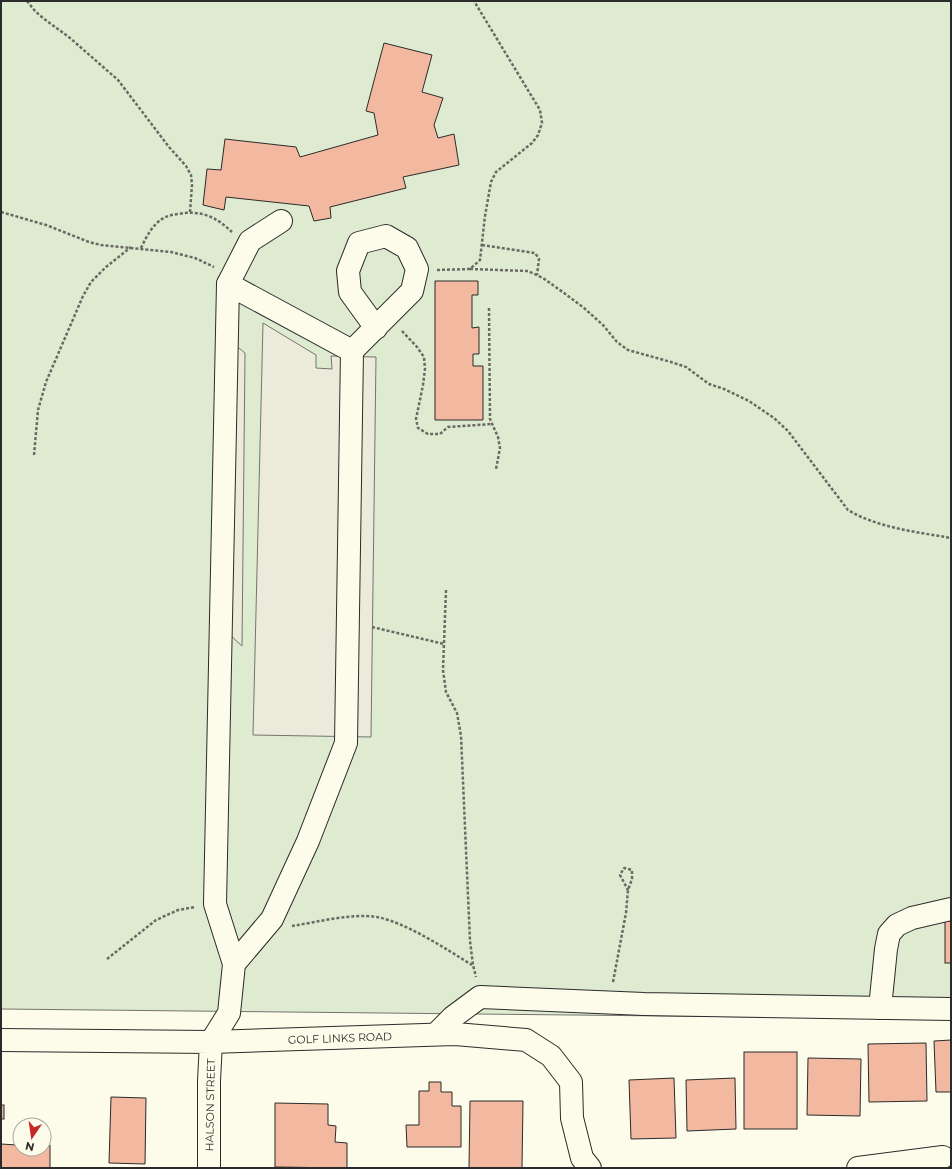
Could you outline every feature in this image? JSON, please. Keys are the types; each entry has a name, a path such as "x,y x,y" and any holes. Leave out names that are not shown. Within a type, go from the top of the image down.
{"street":[{"path":"211,1042 229,1014 234,964 215,904 230,280 250,241 281,221"},
{"path":"234,964 272,919 308,841 346,742 352,351 412,292 417,269 407,248 386,236 359,243 348,271 350,292 381,322"},
{"path":"230,280 352,351"},
{"path":"880,1008 889,934 897,925 912,918 951,909"},
{"path":"436,1034 453,1017 480,997 609,1002 880,1008 951,1008"},
{"name":"GOLF LINKS ROAD","path":"1,1040 211,1042 436,1034 455,1034 526,1040 551,1056 570,1082 572,1118 582,1158 590,1168"},
{"name":"HALSON STREET","path":"209,1168 209,1081 211,1042"},
{"path":"858,1168 943,1157"}],"path":[{"path":"28,1 35,11 70,38 118,80 169,147 186,166 192,185 190,212"},
{"path":"470,269 480,260 484,216 491,182 496,172 532,143 538,134 542,123 540,110 474,1"},
{"path":"1,212 46,225 89,242 102,245 171,252 195,258 230,280"},
{"path":"141,248 156,223 167,216 190,212 214,218 226,226 247,247"},
{"path":"482,245 535,253 539,259 537,275"},
{"path":"34,455 38,410 46,382 83,296 91,282 101,272 132,247"},
{"path":"417,269 528,271 543,278 584,308 603,325 617,342 628,350 686,367 709,384 724,389 749,401 774,418 788,431 848,510 861,518 879,523 951,538"},
{"path":"489,308 490,419 498,437 500,448 496,469"},
{"path":"381,322 417,348 424,357 425,369 423,385 416,418 418,428 428,434 440,434 448,428 492,424"},
{"path":"446,590 443,670 446,692 457,713 461,736 470,941 473,965 480,997"},
{"path":"372,627 444,644"},
{"path":"609,1002 626,913 628,890 632,879 632,870 624,868 620,875 628,890"},
{"path":"107,959 156,920 178,910 215,904"},
{"path":"263,931 350,917 377,917 395,923 428,939 473,965"}],"green space":[{"path":"1,1 951,1 951,1019 1,1009"}],"shaded area":[{"path":"263,323 316,355 316,368 332,369 331,356 376,357 371,737 253,735"},
{"path":"234,344 245,353 242,646 230,635"}],"building":[{"path":"384,43 432,55 422,92 443,98 434,125 438,138 454,134 459,165 403,177 406,188 330,207 331,218 314,221 309,206 226,197 224,210 203,205 207,169 221,170 225,139 296,147 300,157 378,135 374,113 366,111"},
{"path":"435,281 478,281 478,295 472,295 472,328 479,327 479,354 473,354 473,366 483,366 483,420 435,420"},
{"path":"945,921 951,921 951,963 945,963"},
{"path":"951,1040 951,1092 936,1092 934,1041"},
{"path":"926,1043 927,1101 869,1102 868,1044"},
{"path":"744,1052 797,1052 797,1129 744,1129"},
{"path":"808,1058 861,1059 860,1116 807,1115"},
{"path":"674,1078 676,1138 631,1139 629,1080"},
{"path":"735,1078 736,1129 687,1131 686,1080"},
{"path":"429,1082 441,1082 441,1092 452,1092 452,1106 461,1106 461,1147 407,1147 406,1125 419,1125 419,1091 429,1091"},
{"path":"111,1097 146,1098 145,1164 109,1163"},
{"path":"470,1101 523,1101 522,1168 469,1168"},
{"path":"275,1103 328,1104 328,1125 336,1126 335,1142 347,1143 347,1168 275,1167"},
{"path":"1,1105 4,1105 4,1119 1,1119"},
{"path":"1,1144 12,1145 12,1157 50,1157 50,1168 1,1168"}]}
